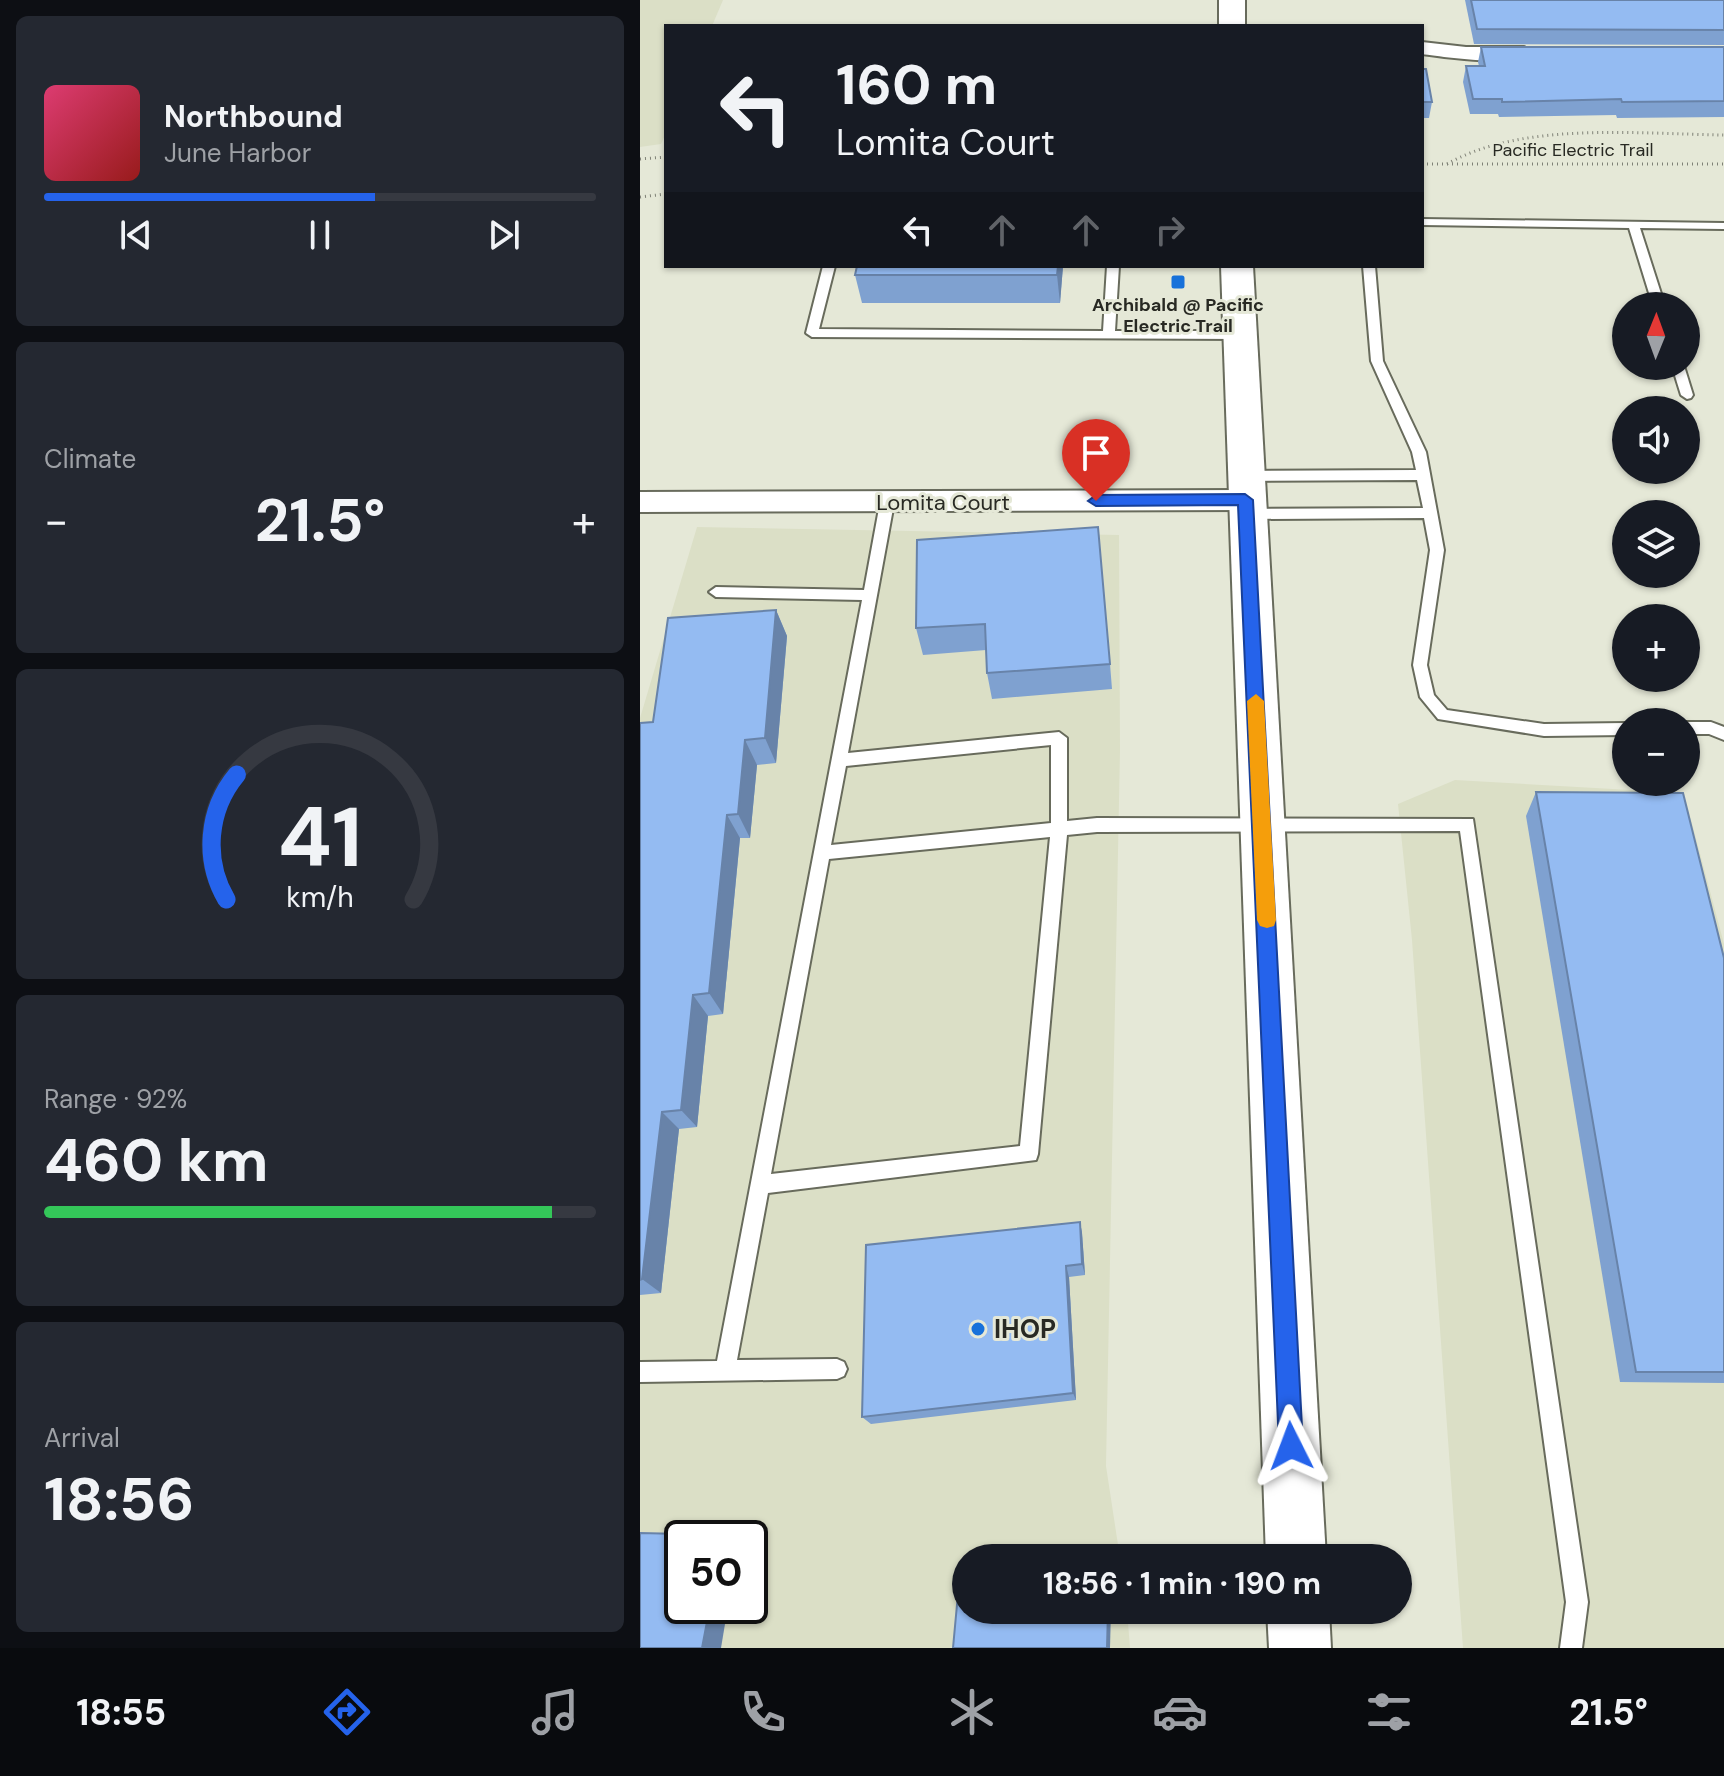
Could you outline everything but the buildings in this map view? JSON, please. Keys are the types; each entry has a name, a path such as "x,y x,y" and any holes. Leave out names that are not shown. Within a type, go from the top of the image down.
{"main road":[{"path":"1232,0 1232,24"},
{"path":"1237,268 1245,497 1295,1544"},
{"path":"1299,1624 1300,1648"}],"street":[{"path":"1424,48 1466,53 1548,53"},
{"name":"Lomita Court","path":"640,503 887,503 1245,497"}],"lane":[{"path":"1424,222 1724,226"},
{"path":"1633,224 1655,292"},
{"path":"828,268 812,333 1241,335"},
{"path":"1109,334 1113,268"},
{"path":"1369,268 1377,361 1419,452 1437,550 1420,665 1427,697 1443,715 1544,730 1612,729"},
{"path":"1682,380 1687,395"},
{"path":"1245,497 1423,475"},
{"path":"1245,497 1431,513"},
{"path":"725,1372 887,503"},
{"path":"716,592 869,595"},
{"path":"1700,728 1711,728 1724,734"},
{"path":"760,1185 1029,1154 1059,829 1059,738 839,760"},
{"path":"822,853 1097,825 1262,822 1467,824 1577,1602 1571,1648"},
{"path":"640,1372 837,1369"}],"path":[{"path":"1446,164 1474,149 1537,139 1724,135"},
{"path":"640,159 664,157"},
{"name":"Pacific Electric Trail","path":"1424,164 1724,164"},
{"path":"640,197 664,194"}],"shaded area":[{"path":"640,0 723,0 713,24 664,24 664,137 661,144 640,147"},
{"path":"697,527 1119,535 1120,750 1106,1466 1118,1544 952,1544 952,1624 1128,1624 1130,1648 640,1648 640,718"},
{"path":"1455,780 1612,789 1612,796 1685,796 1724,944 1724,1648 1463,1648 1412,940 1398,804"}],"slow traffic":[{"path":"1256,701 1267,920"}],"place":[{"name":"Archibald @ Pacific Electric Trail","path":"1178,282"},
{"name":"IHOP","path":"978,1329"}],"route":[{"path":"1096,501 1245,500 1291,1446"}]}
